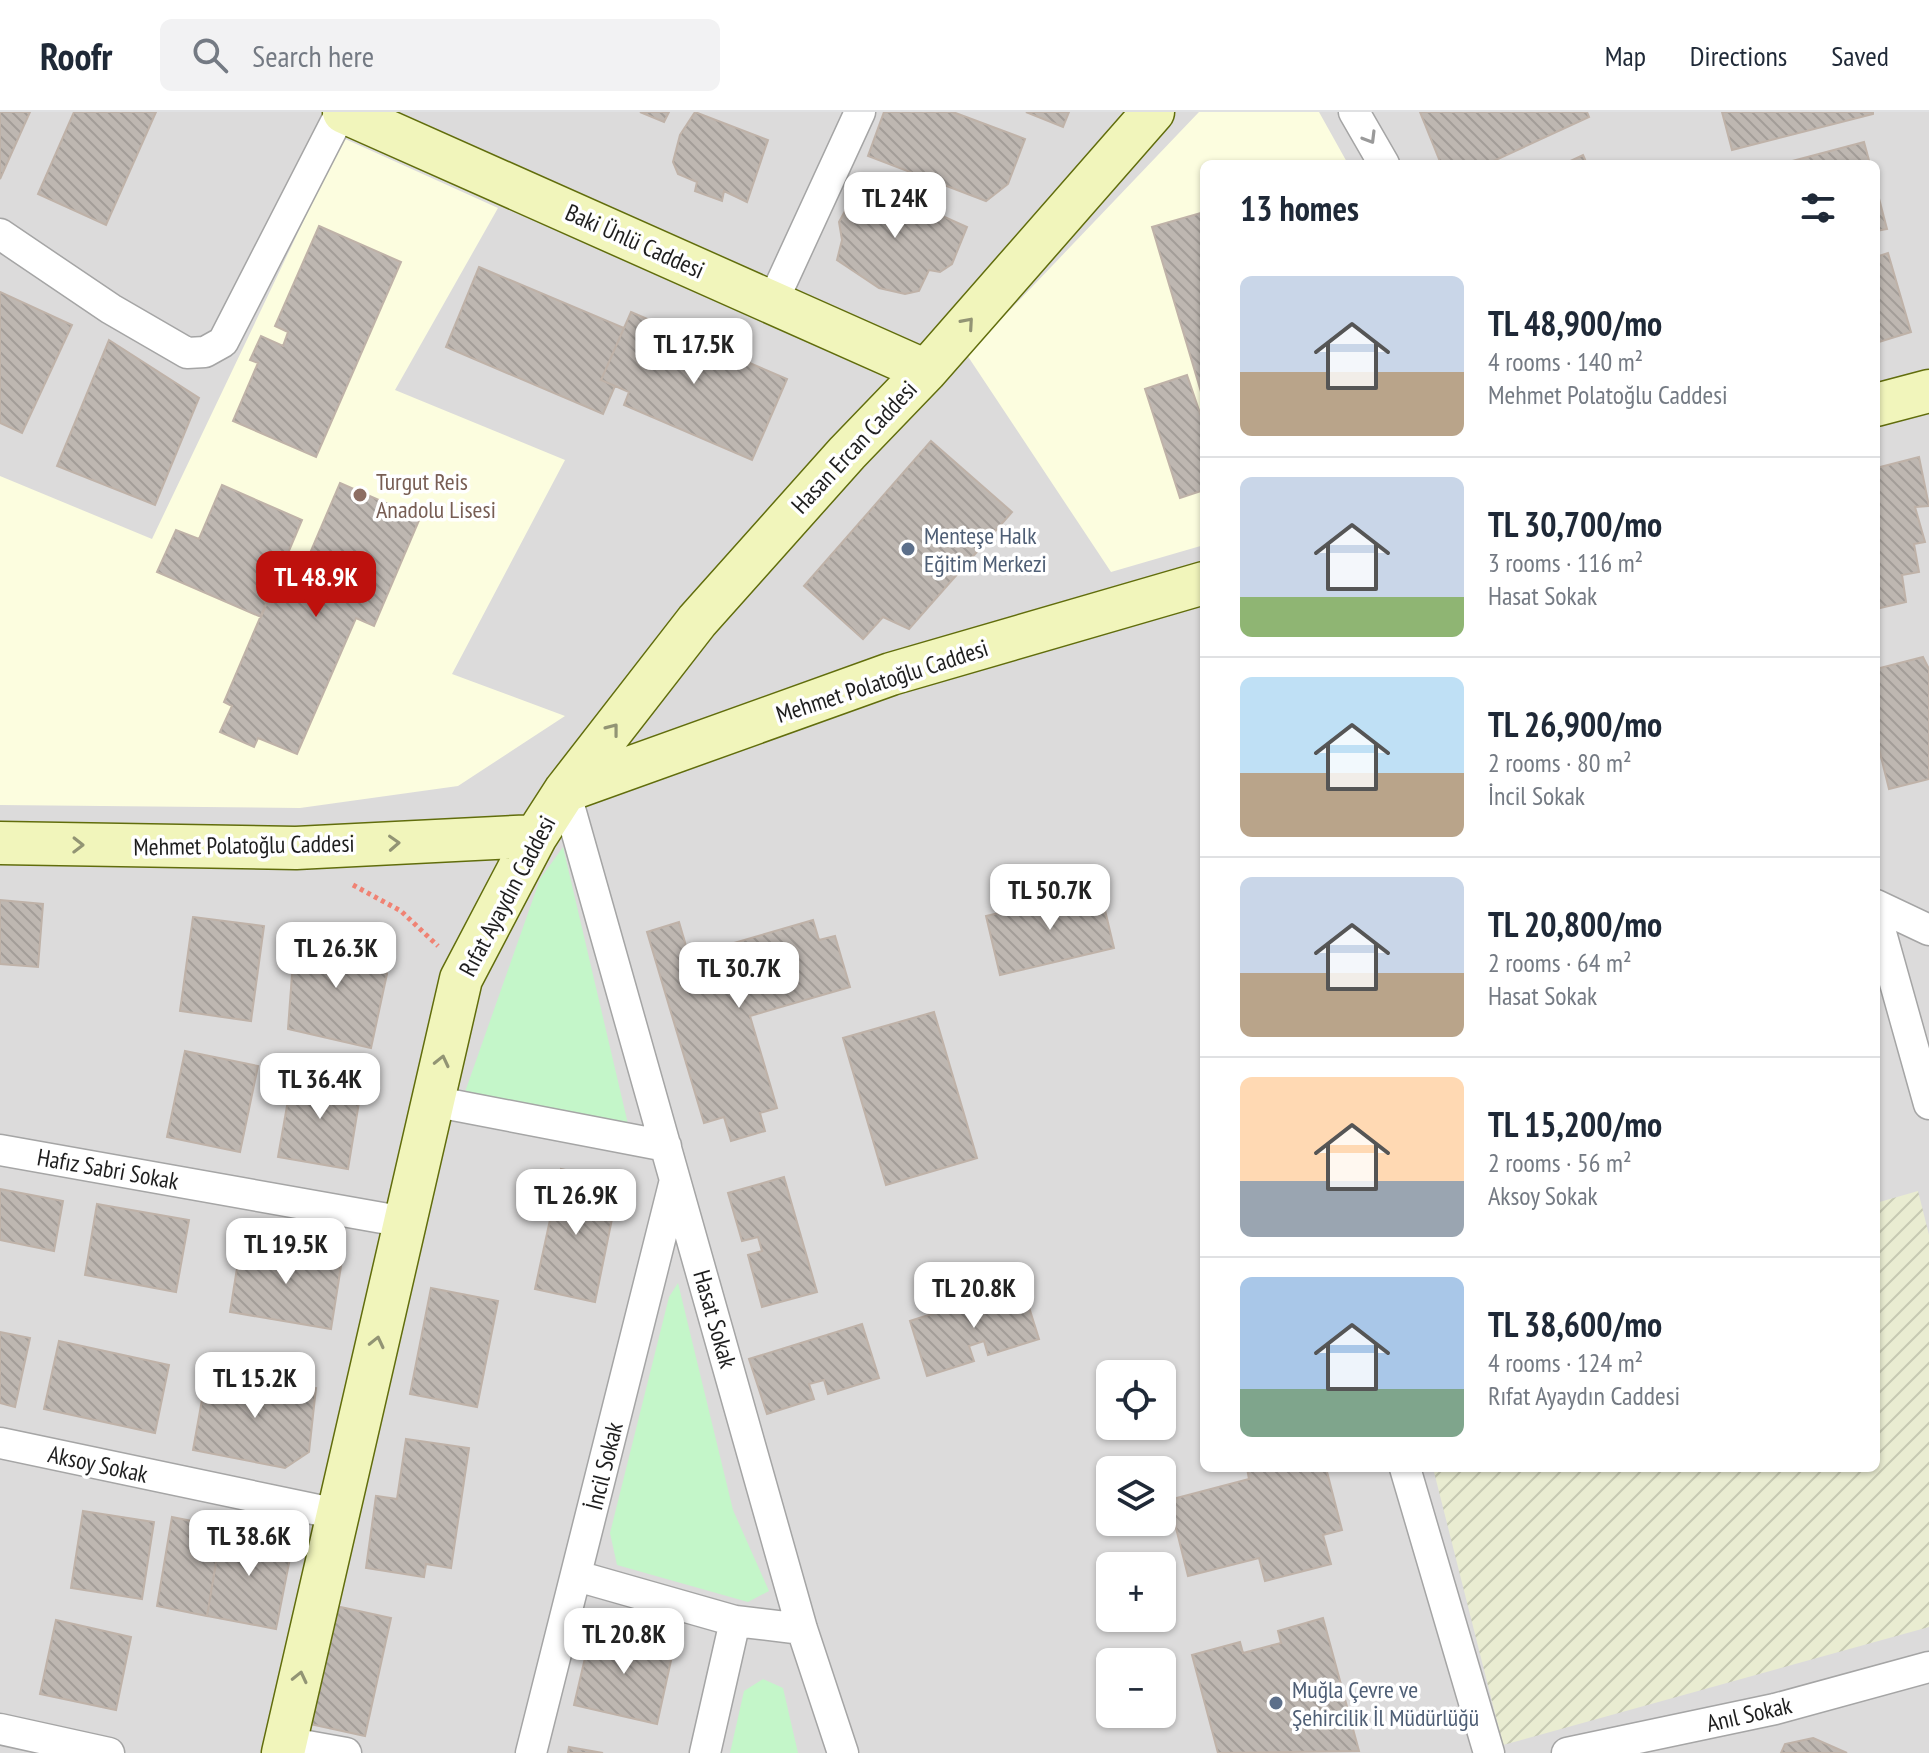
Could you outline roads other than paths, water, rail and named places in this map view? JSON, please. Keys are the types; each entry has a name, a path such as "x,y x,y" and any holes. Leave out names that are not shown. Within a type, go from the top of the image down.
{"street":[{"path":"0,234 111,309 174,346 187,353 205,352 223,342 342,112"},
{"name":"Baki Ünlü Caddesi","path":"342,112 926,371"},
{"path":"773,301 860,112"},
{"name":"Hasan Ercan Caddesi","path":"565,791 697,621 847,453 926,371 1153,112"},
{"path":"1354,112 1382,160"},
{"path":"1880,404 1929,391"},
{"name":"Mehmet Polatoğlu Caddesi","path":"565,791 891,674 1200,584"},
{"name":"Rıfat Ayaydın Caddesi","path":"284,1747 461,979 536,836 565,791"},
{"name":"Hasat Sokak","path":"565,791 802,1629 843,1753"},
{"name":"Mehmet Polatoğlu Caddesi","path":"0,843 313,846 536,836"},
{"path":"1880,907 1929,930"},
{"path":"1880,929 1929,1104"},
{"path":"432,1101 666,1146"},
{"name":"Hafız Sabri Sokak","path":"0,1150 405,1222"},
{"name":"İncil Sokak","path":"531,1753 675,1178"},
{"name":"Aksoy Sokak","path":"0,1443 337,1514"},
{"path":"1406,1472 1489,1753"},
{"path":"577,1576 735,1621 802,1629"},
{"path":"705,1753 735,1621"},
{"name":"Anıl Sokak","path":"1567,1753 1775,1709 1929,1667"},
{"path":"0,1729 109,1753"},
{"path":"284,1747 346,1753"}],"place":[{"name":"Turgut Reis Anadolu Lisesi","path":"360,495"},
{"name":"Menteşe Halk Eğitim Merkezi","path":"908,549"},
{"name":"Muğla Çevre ve Şehircilik İl Müdürlüğü","path":"1276,1703"}]}
